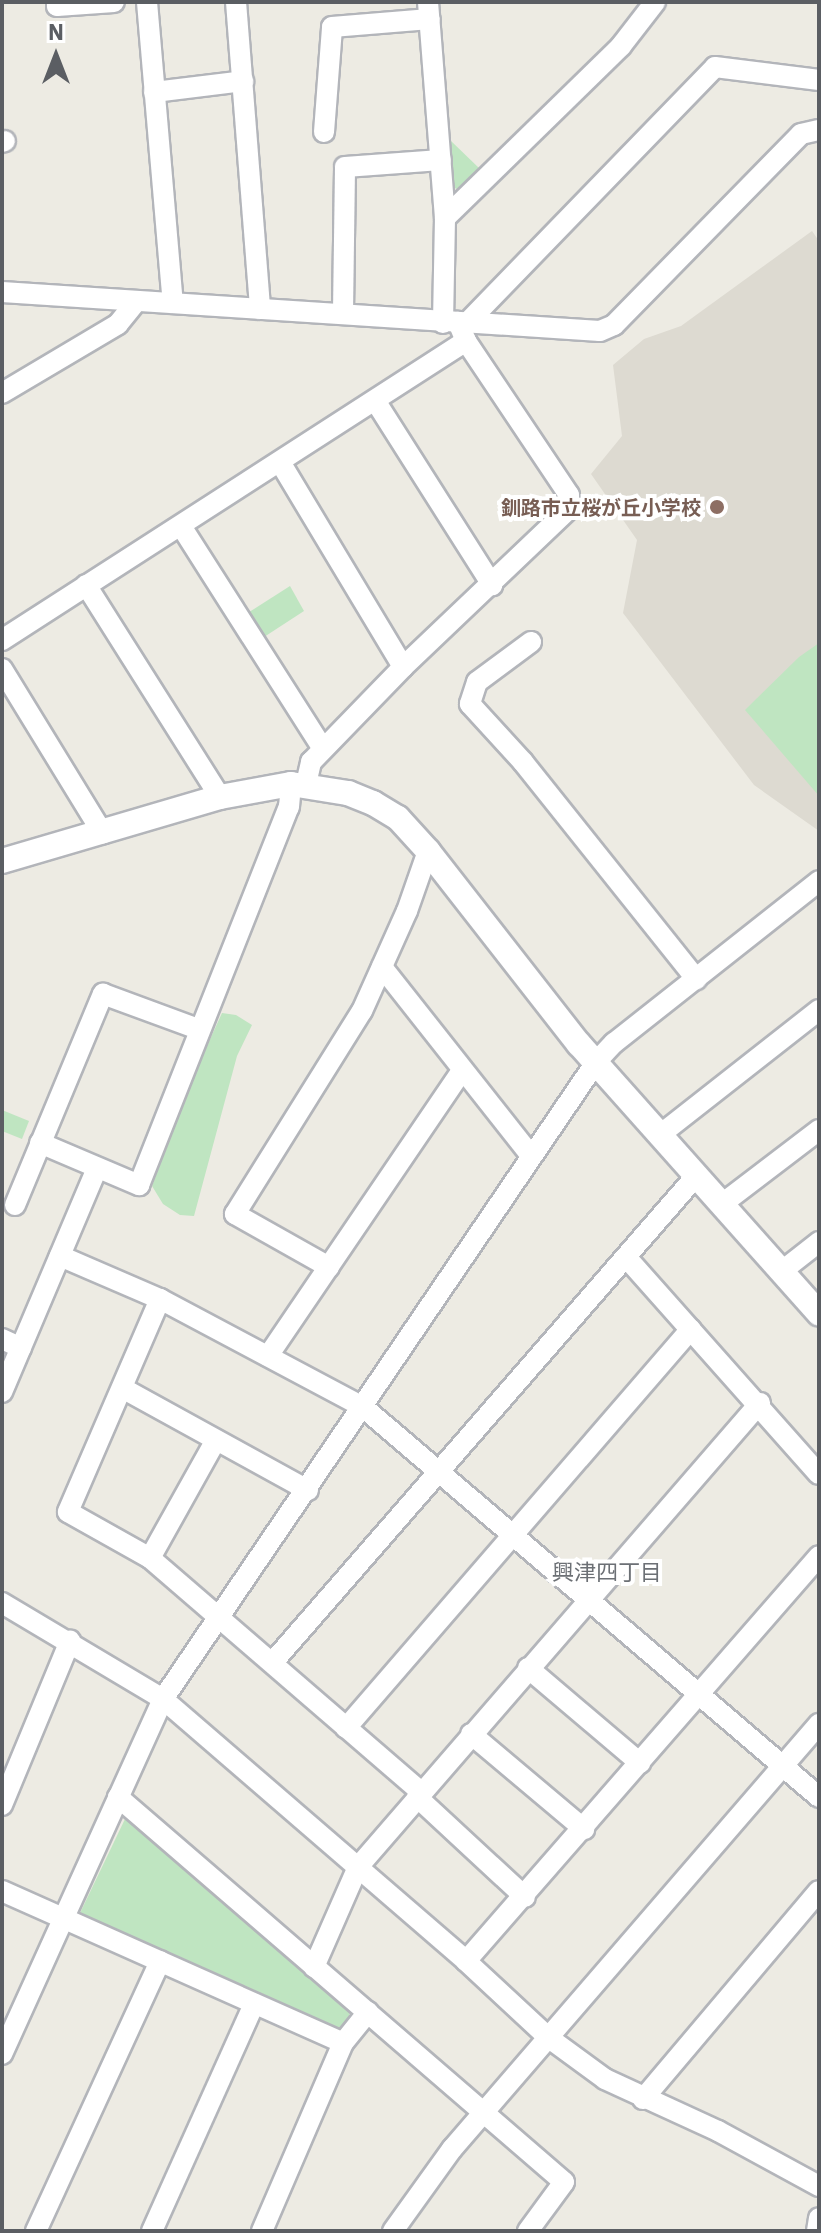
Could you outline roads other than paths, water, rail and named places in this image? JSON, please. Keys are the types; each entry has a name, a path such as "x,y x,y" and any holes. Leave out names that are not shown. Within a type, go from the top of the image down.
{"street":[{"path":"57,2 57,6 114,2"},
{"path":"147,2 173,303"},
{"path":"236,2 260,309"},
{"path":"445,218 621,46 655,2"},
{"path":"40,1143 139,1185 198,1029 298,784 311,762 403,667 569,509 569,495 459,327 445,218 429,11 332,27 324,132"},
{"path":"2,640 376,402 459,327 715,67 819,80"},
{"path":"154,92 243,81"},
{"path":"2,292 343,312 459,327 600,331 614,325 801,134 819,130"},
{"path":"343,312 345,167 441,160"},
{"path":"2,393 118,324 136,302"},
{"path":"376,402 492,585"},
{"path":"280,462 403,667"},
{"path":"181,526 323,749"},
{"path":"86,585 220,797"},
{"path":"531,642 477,682 470,704 523,762 696,979"},
{"path":"2,669 103,834"},
{"path":"2,861 103,834 220,797 298,784 348,793 373,803 398,818 428,851 596,1062 819,1313"},
{"path":"329,1267 235,1214 362,1011 428,851"},
{"path":"2,2054 163,1699 308,1490 596,1062 614,1043 816,890"},
{"path":"382,967 531,1156"},
{"path":"15,1205 103,994 198,1029"},
{"path":"661,1134 819,1010"},
{"path":"268,1356 462,1071"},
{"path":"722,1204 819,1130"},
{"path":"2,1392 12,1344 60,1256 97,1168"},
{"path":"273,1662 696,1176"},
{"path":"782,1271 819,1242"},
{"path":"60,1256 160,1299 363,1407 819,1797"},
{"path":"626,1257 760,1403 819,1474"},
{"path":"160,1299 124,1389 68,1512 150,1558 220,1616 419,1795 525,1897"},
{"path":"346,1728 691,1329"},
{"path":"124,1389 308,1490"},
{"path":"314,1967 358,1867 586,1600 760,1403"},
{"path":"150,1558 216,1440"},
{"path":"466,1961 525,1897 819,1556"},
{"path":"2,1603 163,1699 466,1961 549,2038 605,2079 718,2131 819,2186"},
{"path":"2,1805 70,1641"},
{"path":"528,1668 640,1763"},
{"path":"393,2231 422,2186 483,2112 819,1724"},
{"path":"471,1734 584,1829"},
{"path":"118,1797 564,2182 528,2231"},
{"path":"2,1891 343,2043"},
{"path":"643,2099 819,1891"},
{"path":"36,2231 160,1961"},
{"path":"152,2231 254,2004"},
{"path":"262,2231 343,2043 368,2012"},
{"path":"817,2231 819,2218"}],"place":[{"name":"釧路市立桜が丘小学校","path":"717,507"}],"district":[{"name":"興津四丁目","path":"607,1572"}]}
